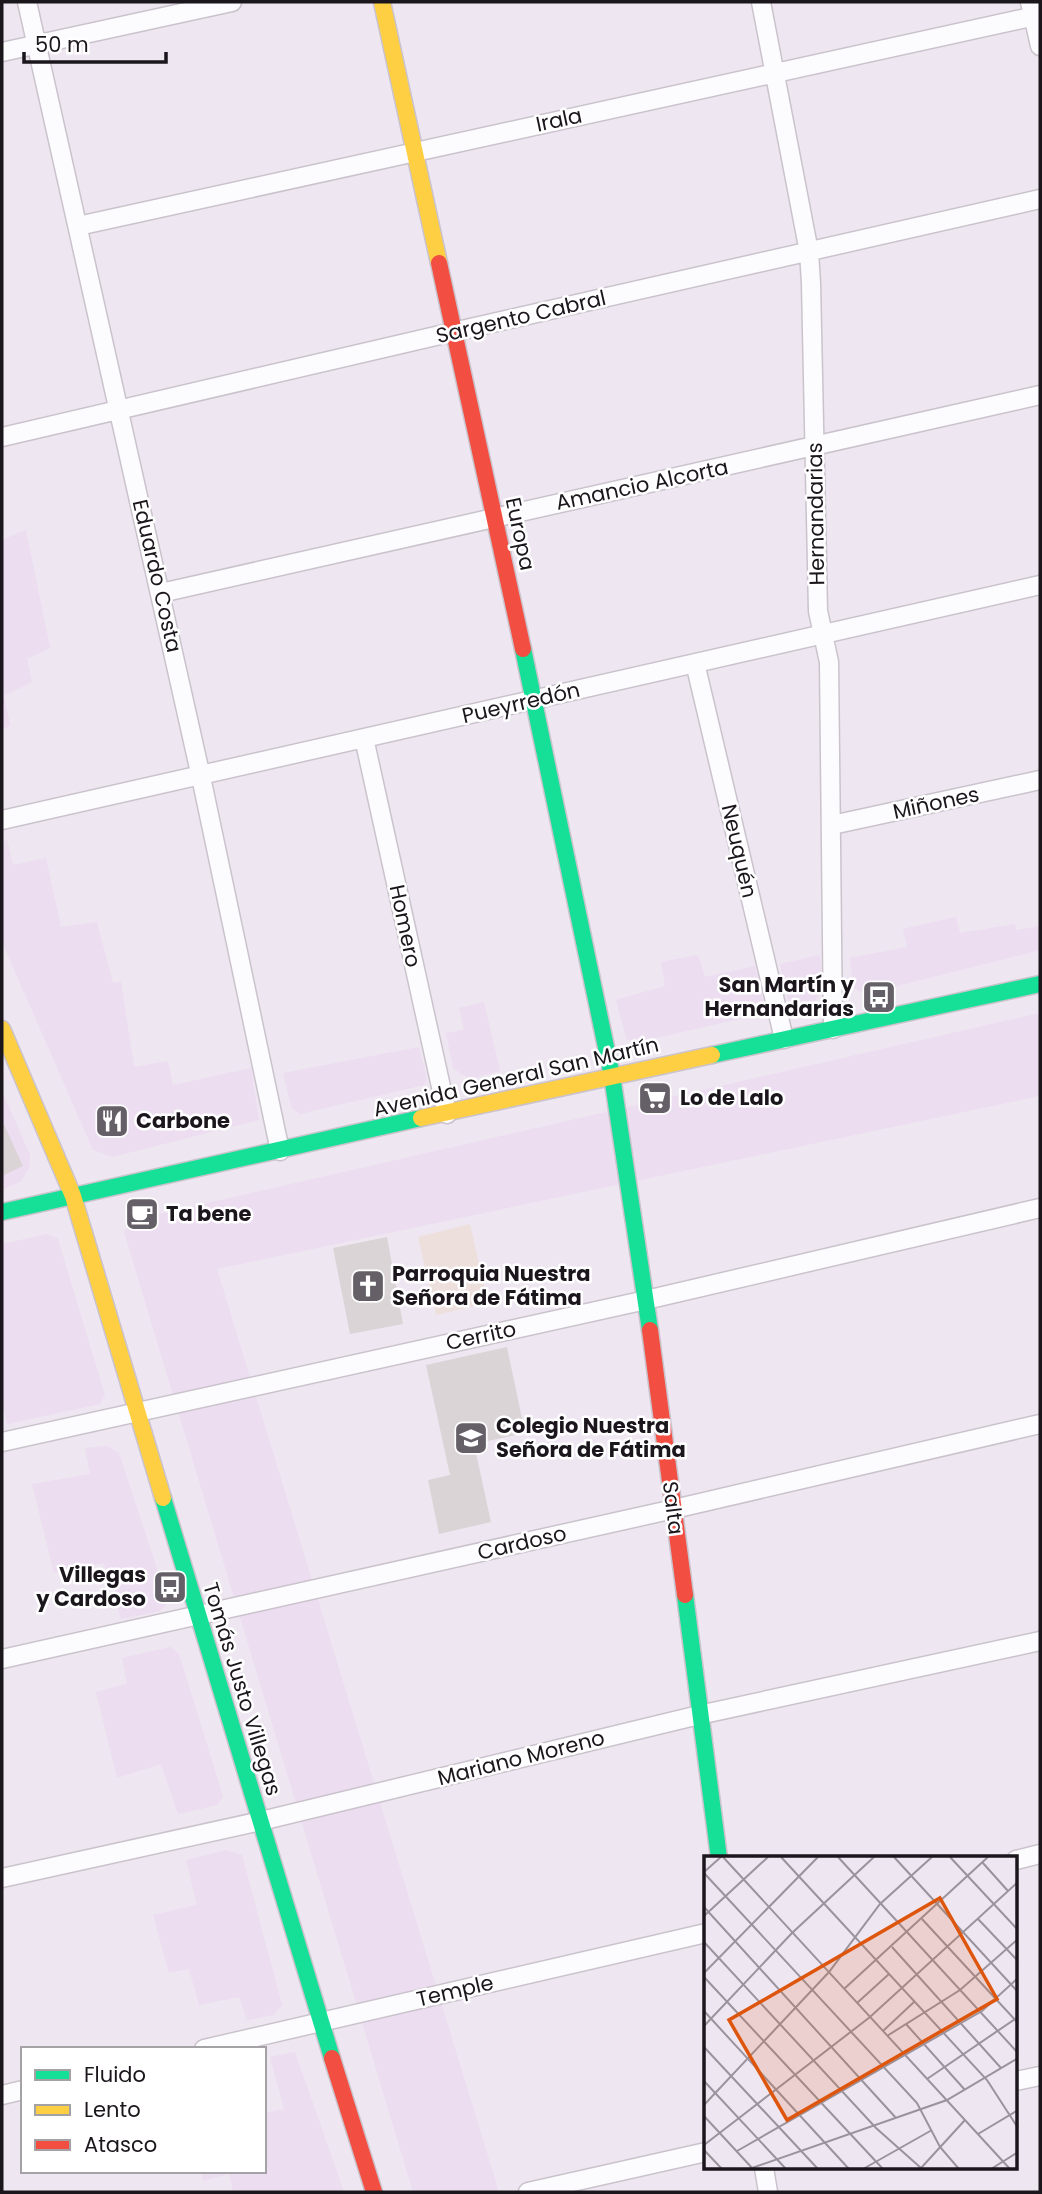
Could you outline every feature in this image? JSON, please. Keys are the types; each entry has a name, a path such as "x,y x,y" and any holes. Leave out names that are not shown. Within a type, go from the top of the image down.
{"main road":[{"name":"Europa","path":"382,2 495,517 612,1076"},
{"name":"Avenida General San Martín","path":"2,1212 1040,984"},
{"name":"Tomás Justo Villegas","path":"2,1029 73,1196 320,2022 374,2192"},
{"name":"Salta","path":"612,1076 646,1300 719,1856"}],"street":[{"name":"Eduardo Costa","path":"27,2 161,593 281,1151"},
{"path":"2,52 232,2"},
{"name":"Hernandarias","path":"761,2 809,253 818,611 829,662 833,1029"},
{"path":"1035,11 1040,46"},
{"name":"Irala","path":"78,226 776,73 1035,11"},
{"name":"Sargento Cabral","path":"2,437 1040,200"},
{"name":"Amancio Alcorta","path":"161,593 1040,395"},
{"name":"Pueyrredón","path":"2,820 1040,585"},
{"name":"Neuquén","path":"695,663 784,1039"},
{"name":"Homero","path":"364,738 447,1114"},
{"name":"Miñones","path":"832,825 1040,780"},
{"name":"Cerrito","path":"2,1443 646,1300 1040,1208"},
{"name":"Cardoso","path":"2,1658 674,1509 1040,1424"},
{"name":"Mariano Moreno","path":"2,1878 261,1821 699,1715 1040,1640"},
{"path":"1018,1860 1040,1854"},
{"name":"Temple","path":"213,2047 704,1933"},
{"path":"1018,2081 1040,2076"},
{"path":"2,2095 21,2090"},
{"path":"528,2192 704,2152"},
{"path":"764,2170 768,2192"}],"shaded area":[{"path":"26,530 50,648 27,659 32,682 4,696 10,725 2,730 2,540"},
{"path":"7,840 13,865 46,858 61,927 97,922 113,983 121,982 134,1067 168,1061 173,1085 251,1068 259,1120 112,1157 93,1150 2,942 2,841"},
{"path":"956,917 960,933 1015,924 1016,930 1040,926 1040,950 864,994 853,987 850,958 907,947 903,929"},
{"path":"698,955 705,977 755,966 765,1009 762,1014 633,1043 626,1038 616,1000 665,986 661,962"},
{"path":"820,955 823,988 815,1001 800,1005 788,1000 780,964"},
{"path":"484,1002 500,1071 469,1079 453,1068 446,1033 464,1030 459,1008"},
{"path":"1040,1013 1040,1096 217,1269 499,2192 413,2192 124,1232 133,1220"},
{"path":"419,1047 427,1079 424,1085 300,1114 291,1107 283,1073"},
{"path":"2,1091 30,1155 29,1168 21,1181 2,1190"},
{"path":"470,1224 488,1303 436,1315 418,1237"},
{"path":"47,1234 58,1239 105,1395 100,1404 7,1424 2,1401 2,1244"},
{"path":"107,1446 119,1453 168,1602 160,1611 121,1619 104,1563 54,1573 32,1484 90,1474 85,1448"},
{"path":"170,1647 179,1654 223,1796 217,1805 178,1814 161,1764 117,1778 96,1692 127,1684 122,1658"},
{"path":"226,1850 242,1855 282,2005 274,2015 247,2020 239,1997 199,2005 189,1969 169,1973 153,1915 197,1905 186,1860"},
{"path":"295,2052 344,2192 233,2192 229,2174 203,2181 201,2173 266,2173 266,2113 284,2109 270,2057"}],"building":[{"path":"2,1120 23,1166 2,1176"},
{"name":"Parroquia Nuestra Señora de Fátima","path":"387,1237 403,1324 350,1334 333,1248"},
{"name":"Colegio Nuestra Señora de Fátima","path":"507,1347 525,1433 474,1444 491,1522 439,1534 428,1480 450,1475 426,1365"}],"traffic: fast":[{"path":"523,649 612,1076 650,1330"},
{"path":"712,1055 1040,984"},
{"path":"2,1212 421,1118"},
{"path":"163,1498 332,2058"},
{"path":"685,1595 719,1856"}],"traffic: slow":[{"path":"382,2 439,263"},
{"path":"2,1029 73,1196 163,1498"},
{"path":"421,1118 712,1055"}],"traffic: jam":[{"path":"439,263 523,649"},
{"path":"650,1330 685,1595"},
{"path":"332,2058 374,2192"}],"place":[{"name":"San Martín y Hernandarias","path":"879,997"},
{"name":"Lo de Lalo","path":"655,1098"},
{"name":"Carbone","path":"112,1121"},
{"name":"Ta bene","path":"142,1214"},
{"name":"Parroquia Nuestra Señora de Fátima","path":"368,1286"},
{"name":"Colegio Nuestra Señora de Fátima","path":"471,1438"},
{"name":"Villegas y Cardoso","path":"170,1587"}]}
